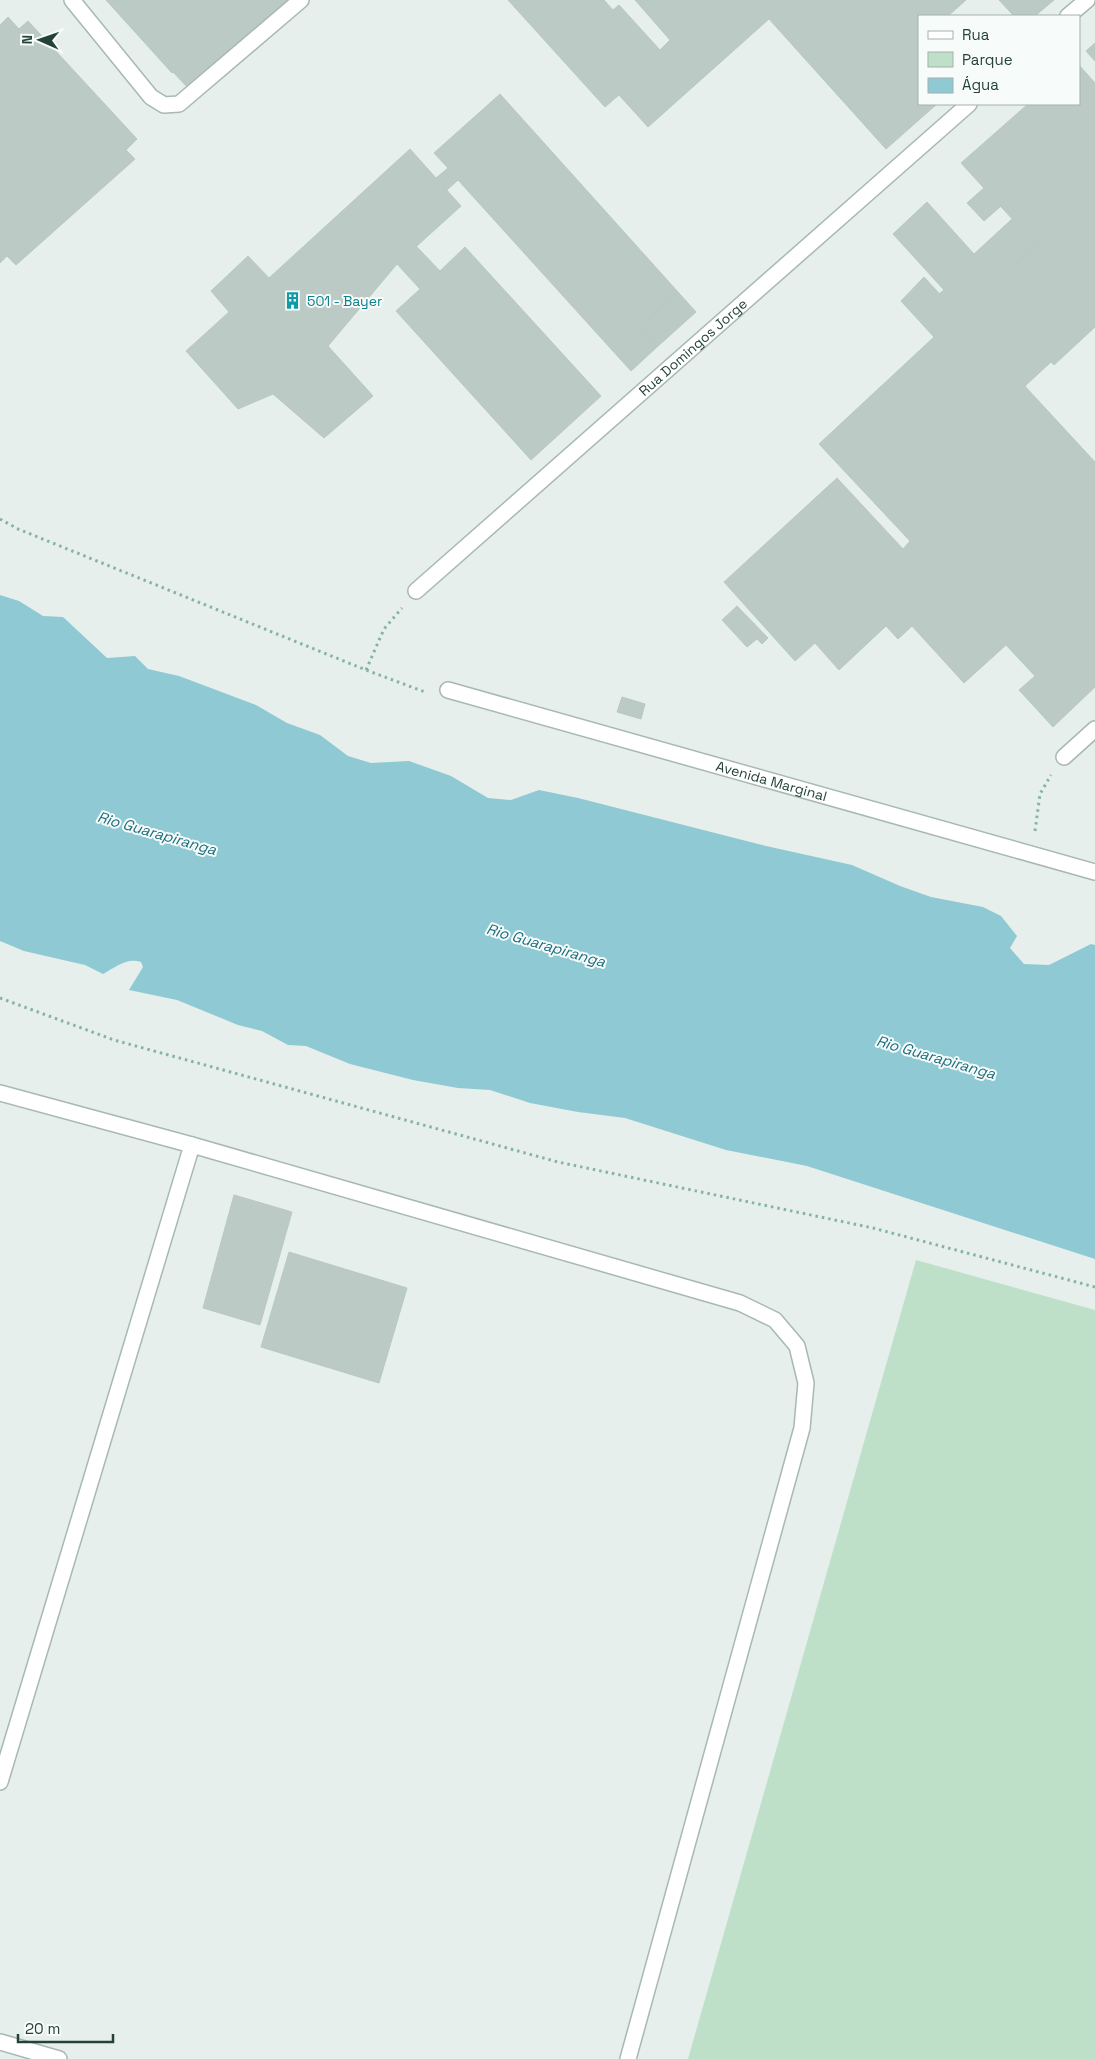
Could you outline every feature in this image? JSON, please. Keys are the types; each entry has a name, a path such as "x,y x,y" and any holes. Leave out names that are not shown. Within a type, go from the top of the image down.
{"street":[{"path":"72,0 151,97 164,105 179,104 301,0"},
{"path":"1069,15 1087,0"},
{"name":"Rua Domingos Jorge","path":"416,591 968,105"},
{"name":"Avenida Marginal","path":"448,690 1095,872"},
{"path":"1064,757 1095,729"},
{"path":"0,1093 192,1145 740,1303 775,1320 797,1346 806,1383 802,1428 628,2059"},
{"path":"0,1782 192,1145"},
{"path":"0,2042 59,2059"}],"path":[{"path":"366,670 384,629 416,591"},
{"path":"1032,854 1040,794 1064,757"},
{"path":"0,998 114,1040 558,1162 872,1228 1095,1287"}],"green space":[{"path":"916,1260 1095,1310 1095,2059 688,2059"}],"water":[{"name":"Rio Guarapiranga","path":"0,595 19,601 43,616 63,617 107,658 135,656 148,669 179,676 256,705 287,723 320,735 348,756 371,763 409,761 451,776 488,798 511,800 539,790 578,798 766,846 852,865 931,897 983,907 1001,916 1017,936 1010,948 1024,964 1049,965 1091,944 1095,945 1095,1259 807,1166 726,1150 625,1118 530,1103 490,1090 458,1088 413,1080 350,1064 306,1046 288,1045 262,1031 238,1025 177,1000 129,990 143,967 141,962 126,962 103,974 85,965 24,951 0,941"}],"building":[{"path":"106,0 289,0 190,90 172,73"},
{"path":"508,0 604,0 613,10 619,5 660,50 670,40 635,0 966,0 949,15 918,15 918,105 936,105 886,149 769,19 648,127 619,95 605,107"},
{"path":"999,0 1054,0 1036,15 1013,15"},
{"path":"8,17 19,29 28,21 137,139 126,150 135,159 16,265 7,256 0,263 0,25"},
{"path":"1095,43 1095,61 1086,51"},
{"path":"1080,66 1095,83 1095,191 1036,245 961,163 1027,105 1080,105"},
{"path":"500,94 678,292 639,327 657,347 631,371 458,180 447,190 436,178 448,168 434,153"},
{"name":"501 - Bayer","path":"410,149 461,206 397,264 328,346 373,396 324,438 273,394 238,409 186,351 229,312 211,291 248,256 269,278"},
{"path":"984,188 1001,206 984,221 967,203"},
{"path":"1095,191 1095,327 1054,365 1051,362 1025,386 959,315"},
{"path":"927,202 974,254 1012,219 1036,245 959,315 939,294 944,290 893,234"},
{"path":"416,246 440,271 465,247 601,396 531,460 396,311 420,289 397,264"},
{"path":"924,277 1095,462 1095,687 1053,727 1019,690 1035,676 1006,645 964,683 912,626 898,639 886,626 839,670 815,643 795,661 724,582 837,478 903,549 910,541 819,444 934,337 901,301"},
{"path":"678,292 696,312 657,347 639,327"},
{"path":"737,606 768,638 762,644 757,639 747,647 722,620"},
{"path":"622,697 645,704 641,719 617,712"},
{"path":"234,1195 292,1212 260,1325 203,1308"},
{"path":"289,1252 407,1288 379,1383 261,1347"}],"place":[{"name":"501 - Bayer","path":"293,301"}]}
